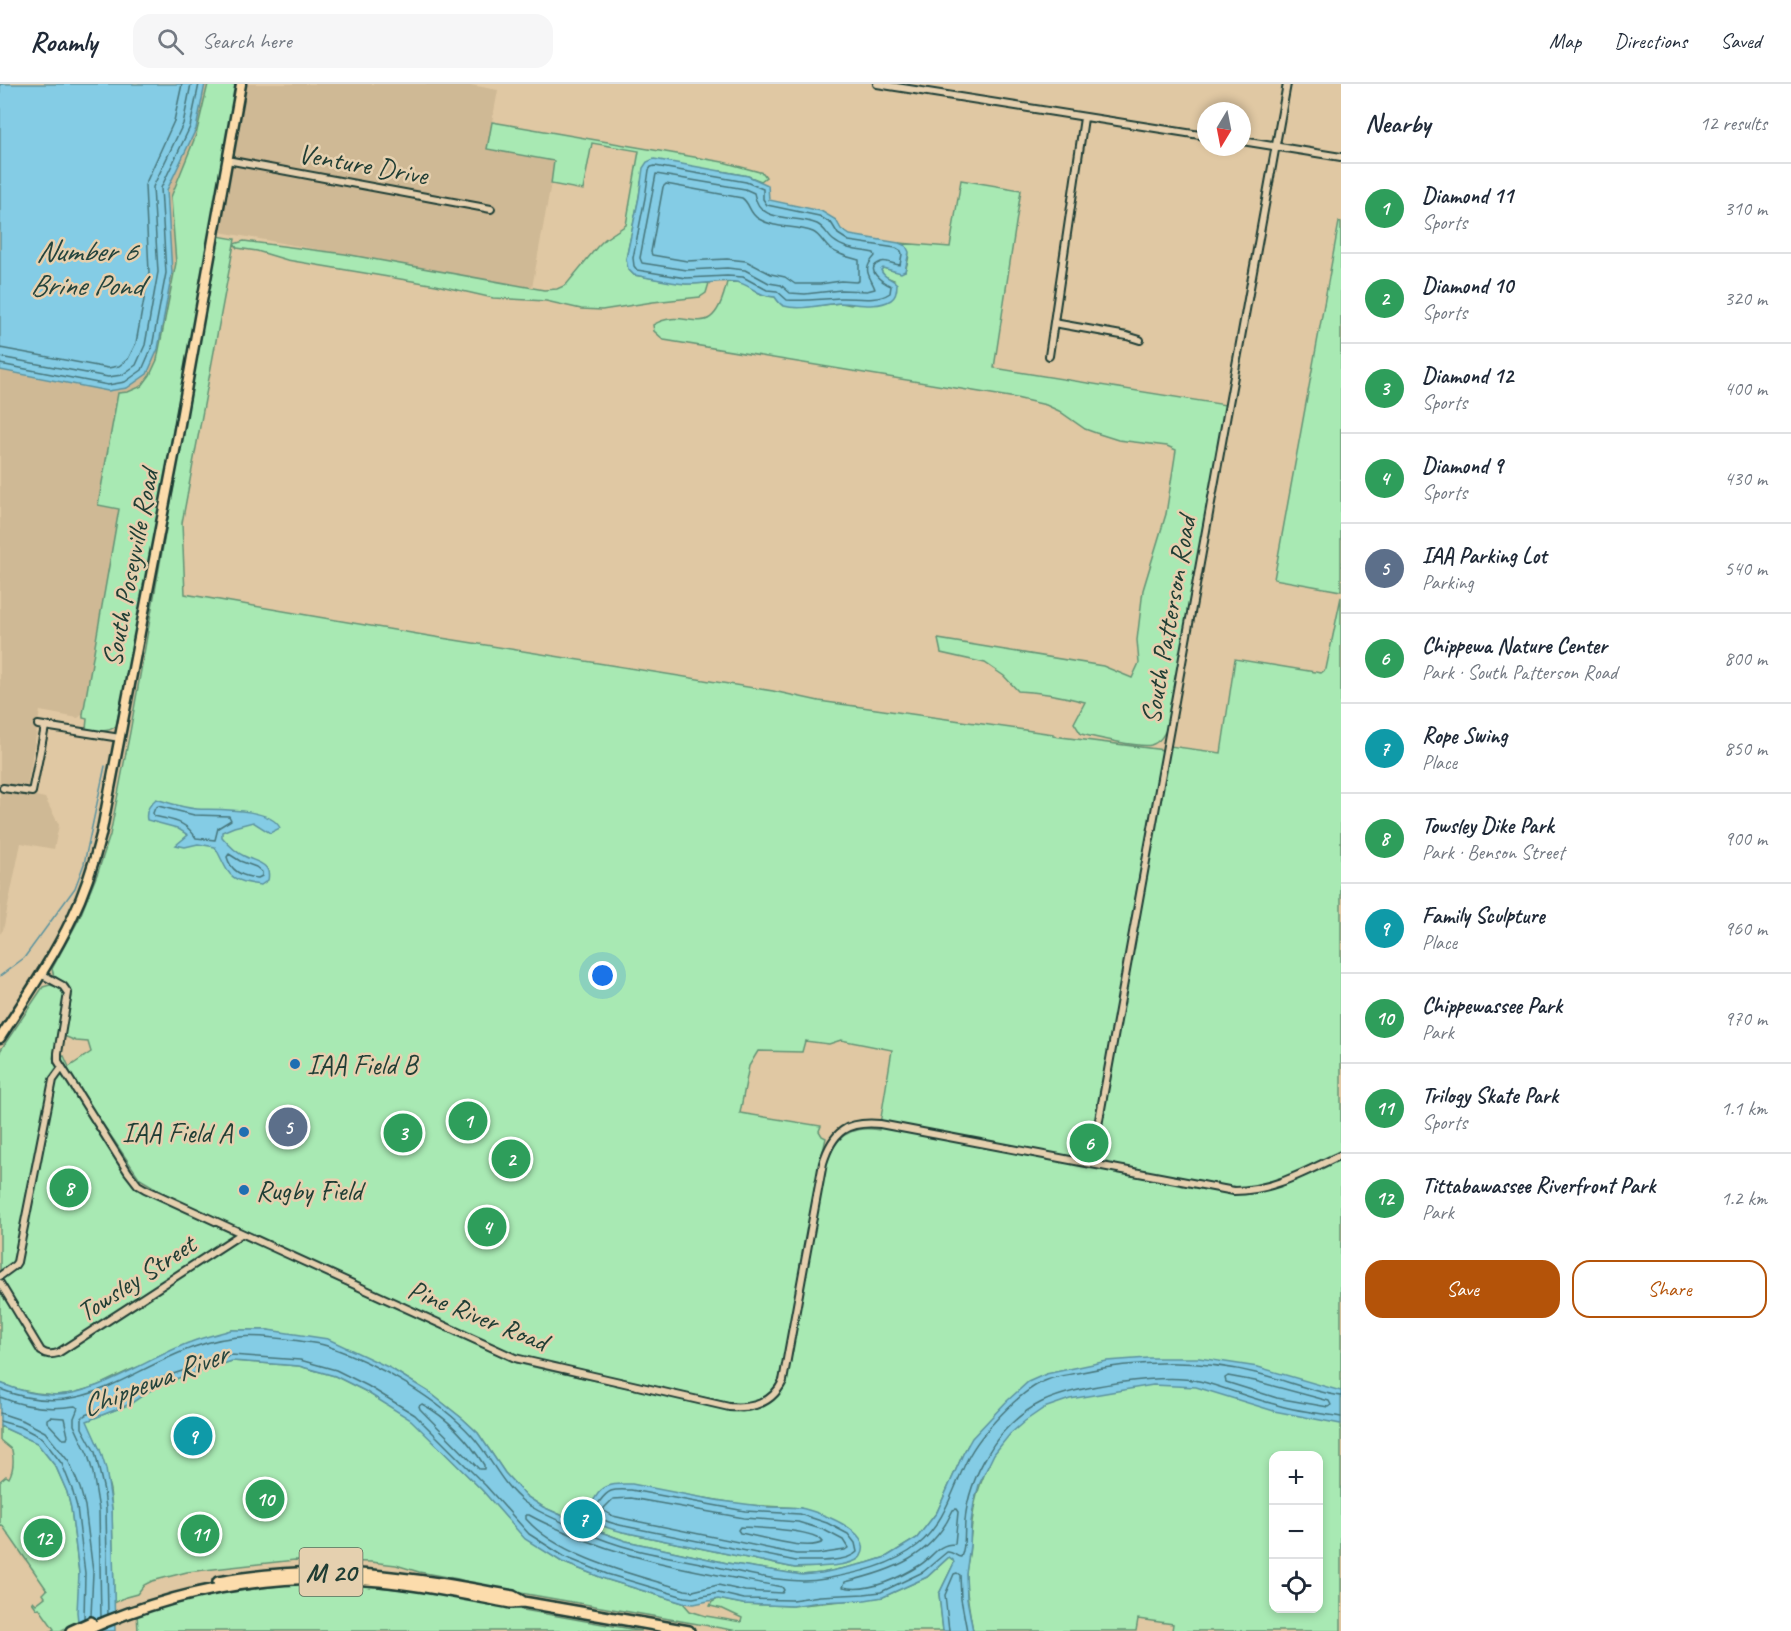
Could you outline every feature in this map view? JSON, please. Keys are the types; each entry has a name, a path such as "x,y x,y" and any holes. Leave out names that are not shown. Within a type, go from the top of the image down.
{"highway":[{"name":"M 20","path":"71,1631 138,1606 219,1587 315,1578 382,1581 511,1603 524,1602 689,1631"},
{"name":"M 20","path":"84,1631 138,1606"}],"main road":[{"name":"South Poseyville Road","path":"0,1038 66,930 88,880 101,835 182,412 241,84"}],"street":[{"path":"877,84 1197,135"},
{"name":"South Patterson Road","path":"1091,1164 1287,84"},
{"path":"1049,356 1084,118"},
{"path":"1251,142 1341,157"},
{"name":"Venture Drive","path":"227,160 490,209"},
{"path":"1054,323 1140,340"},
{"path":"3,788 32,792 41,726 120,738"},
{"path":"0,1276 17,1262 53,1080 61,1068 57,1053 68,993 63,986 41,974"},
{"name":"Pine River Road","path":"61,1068 128,1172 138,1185 145,1189 515,1358 729,1407 751,1407 760,1404 773,1396 783,1382 823,1163 835,1136 850,1126 880,1124 1091,1164"},
{"path":"1091,1164 1219,1190 1248,1191 1271,1187 1341,1155"},
{"name":"Towsley Street","path":"0,1283 41,1351 52,1355 242,1234"}],"shaded area":[{"path":"0,84 208,84 196,135 171,197 176,263 157,360 142,386 128,392 118,393 98,505 119,509 83,714 78,718 40,711 26,794 45,798 59,825 54,849 21,843 3,930 0,934"},
{"path":"246,84 466,84 498,90 487,149 555,161 532,288 220,232"}],"green space":[{"path":"208,84 236,84 199,293 116,726 106,731 90,730 86,729 87,719 83,718 83,714 119,509 98,505 118,393 128,392 142,386 157,360 176,263 171,197 196,135"},
{"path":"492,122 723,162 763,173 766,177 761,181 722,171 641,182 626,259 628,269 634,275 686,284 709,283 706,293 700,297 602,310 581,309 546,301 493,298 436,285 287,260 237,248 234,244 244,241 345,254 544,290 557,289 566,285 605,239 626,225 639,151 592,143 583,190 551,184 554,161 487,149"},
{"path":"961,180 1021,190 994,368 1226,405 1167,728 1163,736 1154,744 1146,746 1128,744 1081,734 1074,723 1085,702 1018,691 1004,676 985,663 941,653 938,639 1103,666 1132,678 1139,663 1137,640 1143,590 1166,514 1176,450 1167,446 1118,440 1096,433 1085,429 1046,405 1016,398 664,340 654,331 653,325 665,320 706,320 714,314 721,302 727,282 743,283 760,294 775,297 779,302 805,307 841,303 851,305 894,280 884,276 881,270 883,268 905,271 909,258 908,252 899,243 950,247"},
{"path":"1339,222 1341,223 1341,591 1274,579"},
{"path":"218,236 235,239 182,523 185,594 773,691 819,701 1164,750 1135,901 1142,902 1170,746 1221,753 1235,659 1321,673 1326,669 1341,597 1341,1631 1172,1631 1173,1624 1138,1619 1136,1631 973,1631 967,1597 966,1572 975,1503 989,1464 968,1445 937,1512 917,1538 886,1557 822,1573 802,1575 727,1563 626,1541 543,1507 526,1496 505,1473 478,1433 429,1392 390,1368 268,1330 231,1330 128,1371 97,1386 73,1393 56,1395 36,1393 0,1383 0,1051 43,987 50,985 61,988 64,998 53,1058 133,1185 231,1232 237,1238 244,1238 517,1363 742,1412 770,1402 784,1384 790,1364 828,1158 838,1140 846,1134 855,1130 879,1130 892,1050 841,1040 829,1044 805,1041 802,1052 758,1051 749,1066 740,1113 821,1126 819,1131 826,1138 783,1368 777,1384 768,1395 763,1399 739,1405 532,1360 509,1352 172,1198 140,1179 62,1064 61,1057 64,1056 69,1067 91,1052 88,1042 76,1041 64,1036 72,996 68,985 54,976 52,969 79,919 110,835","holes":["705,1498 746,1505 801,1508 819,1567 795,1568 623,1532"]},
{"path":"232,1361 299,1366 335,1376 365,1391 411,1419 482,1490 525,1538 562,1562 605,1579 683,1603 690,1611 741,1622 742,1618 710,1606 712,1602 718,1599 743,1604 792,1606 883,1597 927,1577 949,1557 954,1563 939,1594 943,1631 738,1631 481,1586 396,1565 371,1562 295,1560 187,1572 152,1581 144,1585 137,1594 114,1603 110,1490 100,1450 86,1421 130,1404 169,1381"},
{"path":"0,1426 37,1443 56,1467 67,1492 79,1573 78,1622 60,1631 51,1631 54,1629 32,1602 36,1604 45,1597 43,1594 47,1590 2,1525 0,1526 0,1481 6,1476 9,1478 13,1461 12,1450 0,1440"},
{"path":"294,1584 349,1584 416,1591 642,1631 138,1631 137,1613 201,1596"}],"water":[{"name":"Number 6 Brine Pond","path":"0,84 205,84 196,129 167,190 172,273 158,349 147,374 127,388 108,391 0,370"},
{"path":"654,159 748,176 768,185 769,200 821,211 836,220 841,229 850,235 906,246 909,252 905,271 901,273 883,268 881,270 897,284 894,297 879,304 840,303 805,308 790,307 781,305 775,297 763,295 736,282 685,284 634,275 628,269 626,259 643,168 647,162"},
{"path":"156,799 192,808 255,813 274,821 280,828 270,833 253,822 222,832 222,837 235,850 265,867 269,874 268,880 261,885 241,881 230,875 215,847 198,844 185,847 176,845 188,835 177,828 147,820 148,808"},
{"name":"Chippewa River","path":"231,1330 268,1330 328,1339 390,1368 429,1392 478,1433 505,1473 526,1496 543,1507 592,1529 626,1541 727,1563 802,1575 822,1573 886,1557 917,1538 937,1512 972,1438 1028,1382 1046,1374 1107,1361 1148,1358 1199,1358 1258,1367 1341,1391 1341,1424 1274,1411 1196,1387 1153,1385 1070,1399 1044,1408 1010,1434 994,1454 979,1485 971,1522 966,1574 967,1599 973,1631 943,1631 939,1594 954,1563 949,1557 927,1577 883,1597 792,1606 743,1604 718,1599 694,1604 683,1603 605,1579 562,1562 525,1539 482,1490 411,1420 365,1391 335,1376 299,1366 232,1361 169,1381 130,1404 87,1421 106,1469 112,1509 115,1631 79,1631 77,1612 79,1573 67,1492 56,1467 37,1443 0,1426 0,1383 40,1394 70,1394 105,1382 191,1342"},
{"path":"614,1484 632,1484 722,1501 808,1510 830,1518 853,1531 860,1538 863,1547 861,1556 857,1560 841,1565 795,1568 616,1530 602,1526 592,1518 591,1506 602,1489"}],"waterway":[{"path":"0,976 24,958 75,888 84,864 105,766"}],"place":[{"name":"IAA Field B","path":"295,1064"},
{"name":"Diamond 11","path":"468,1121"},
{"name":"IAA Parking Lot","path":"288,1127"},
{"name":"IAA Field A","path":"244,1132"},
{"name":"Diamond 12","path":"403,1133"},
{"name":"Chippewa Nature Center","path":"1089,1143"},
{"name":"Diamond 10","path":"511,1159"},
{"name":"Towsley Dike Park","path":"69,1188"},
{"name":"Rugby Field","path":"244,1190"},
{"name":"Diamond 9","path":"487,1227"},
{"name":"Family Sculpture","path":"193,1436"},
{"name":"Chippewassee Park","path":"265,1499"},
{"name":"Rope Swing","path":"583,1519"},
{"name":"Trilogy Skate Park","path":"200,1534"},
{"name":"Tittabawassee Riverfront Park","path":"43,1538"}]}
